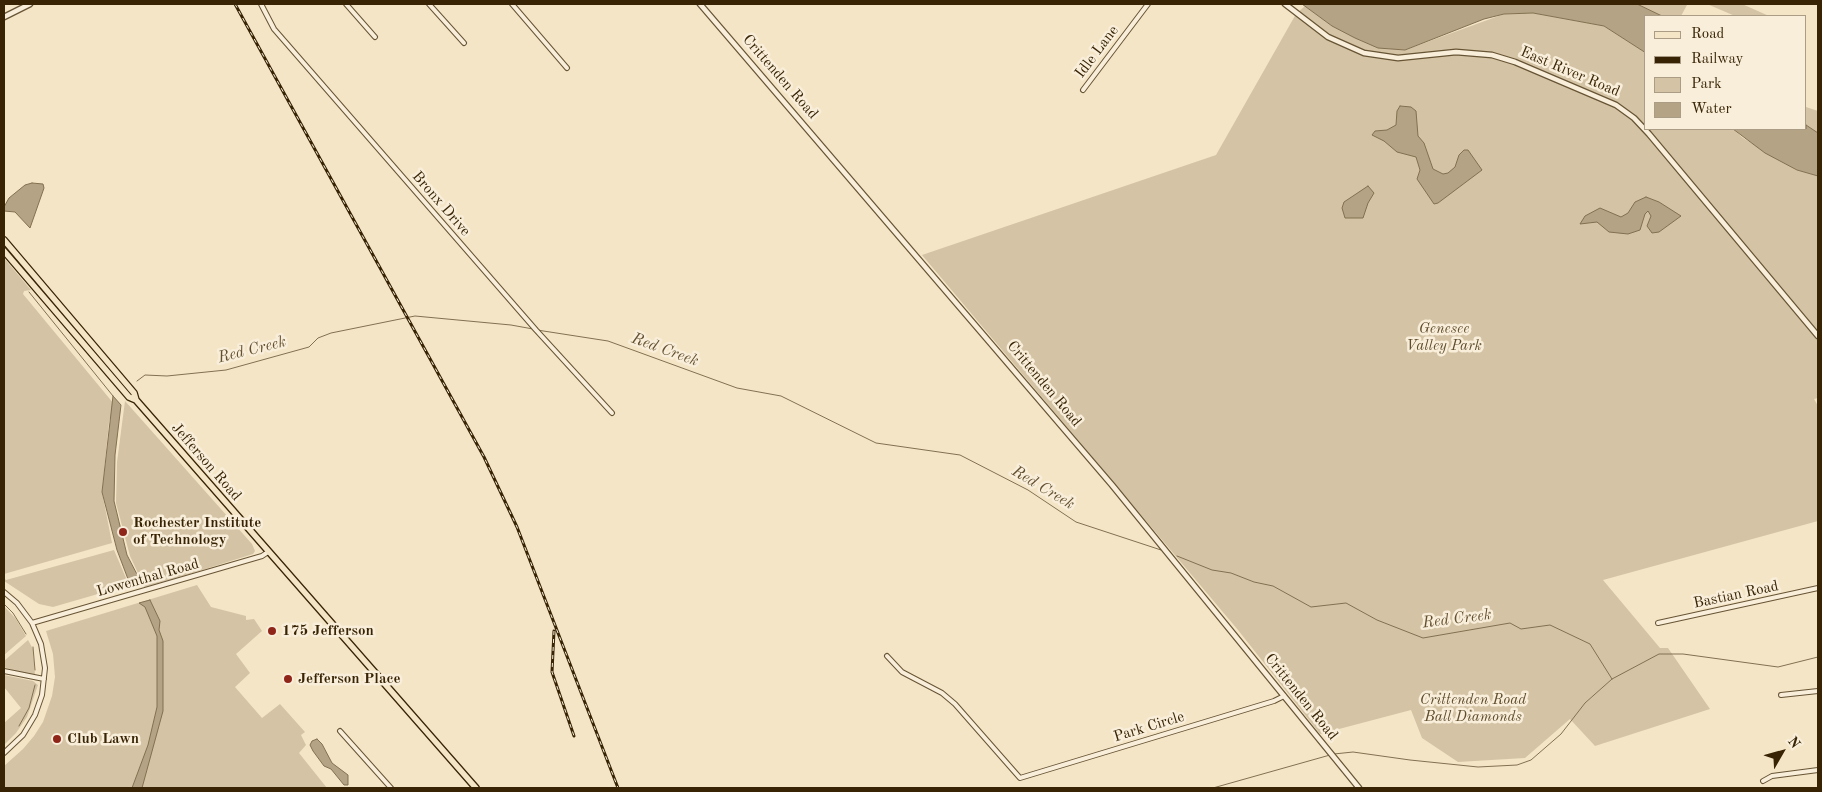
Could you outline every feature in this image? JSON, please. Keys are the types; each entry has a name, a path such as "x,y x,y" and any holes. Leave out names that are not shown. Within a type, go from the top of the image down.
{"main road":[{"name":"Jefferson Road","path":"4,240 134,393 136,400 476,788"},
{"name":"Jefferson Road","path":"4,251 129,397 136,400"}],"street":[{"path":"4,17 30,4"},
{"name":"Bronx Drive","path":"261,4 274,29 497,285 612,413"},
{"path":"346,4 375,37"},
{"path":"429,4 464,44"},
{"path":"512,4 567,68"},
{"name":"Crittenden Road","path":"700,4 997,349 1203,594 1359,788"},
{"name":"Idle Lane","path":"1083,90 1148,4"},
{"name":"East River Road","path":"1285,4 1334,41 1370,55 1405,58 1456,52 1486,54 1515,62 1612,102 1629,114 1644,129"},
{"name":"East River Road","path":"1645,130 1818,336"},
{"name":"Lowenthal Road","path":"32,623 254,559 268,552"},
{"name":"Bastian Road","path":"1658,623 1818,588"},
{"path":"4,592 17,603 32,623 42,651 44,679 40,701 32,722 19,739 4,753"},
{"name":"Park Circle","path":"886,656 902,672 942,693 955,704 1020,778 1284,696"},
{"path":"4,671 44,679"},
{"path":"1781,695 1818,691"},
{"path":"340,731 391,788"},
{"path":"1763,781 1772,776 1818,770"}],"green space":[{"path":"1637,4 1687,4 1682,15 1660,15"},
{"path":"1707,4 1742,4 1767,15 1733,15"},
{"name":"Genesee Valley Park","path":"1305,6 1332,26 1355,38 1379,48 1405,50 1504,14 1533,13 1604,26 1644,52 1644,130 1734,130 1743,138 1797,170 1818,176 1818,398 1814,399 1818,406 1818,521 1603,580 1660,648 1668,648 1710,709 1595,746 1570,719 1525,758 1458,762 1422,738 1411,710 1320,734 1238,630 922,255 1216,155 1296,14"},
{"path":"1807,107 1818,111 1818,133 1807,126"},
{"path":"4,258 31,290 24,291 23,294 114,404 109,422 102,492 112,543 4,574"},
{"path":"125,401 252,544 255,551 253,554 145,588 130,556 116,503 117,462"},
{"path":"114,550 129,585 53,607 39,604 4,581 4,578 6,580"},
{"path":"197,585 211,607 246,616 246,620 254,619 262,631 236,654 250,673 235,687 262,718 280,704 305,732 301,735 306,745 299,753 327,788 4,788 4,766 34,736 43,722 52,696 55,677 53,654 46,631"},
{"path":"4,606 16,619 26,636 4,655"},
{"path":"28,640 33,649 35,675 4,667 4,661"},
{"path":"4,675 33,681 38,685 27,717 16,733 4,745 4,723 21,708 4,687"}],"water":[{"path":"1302,4 1637,4 1660,15 1644,15 1644,52 1604,26 1533,13 1504,14 1484,19 1405,50 1378,48 1332,26"},
{"path":"1400,106 1411,107 1416,111 1418,136 1424,143 1433,169 1443,174 1448,173 1455,167 1459,155 1464,150 1468,150 1482,170 1438,203 1434,204 1417,179 1420,170 1416,157 1397,152 1384,141 1372,135 1375,131 1387,130 1396,125 1397,111"},
{"path":"1807,126 1818,133 1818,176 1797,170 1765,153 1734,130 1807,130"},
{"path":"32,183 43,184 44,188 30,228 15,212 4,211 4,207 9,198 25,185"},
{"path":"1368,186 1374,193 1363,218 1345,218 1342,208 1344,202"},
{"path":"1646,197 1659,202 1681,216 1659,232 1652,233 1647,226 1651,216 1648,211 1645,214 1640,230 1628,234 1609,232 1597,222 1580,224 1585,216 1600,208 1621,217 1628,213 1635,202"},
{"path":"113,396 121,405 115,455 114,501 127,555 142,584 131,587 117,550 102,492"},
{"path":"150,600 160,621 159,630 163,641 163,711 142,788 132,788 148,745 157,707 157,636 145,607 139,603"},
{"path":"317,739 322,744 332,763 348,775 348,785 344,785 331,769 324,766 313,751 310,745 312,741"}],"waterway":[{"name":"Red Creek","path":"29,292 113,396"},
{"name":"Red Creek","path":"137,381 145,375 167,376 226,370 309,347 318,338 331,333 415,316 511,325 533,329"},
{"name":"Red Creek","path":"537,330 608,341 737,388 781,396 876,443 960,455 1028,490 1076,522 1161,550"},
{"name":"Red Creek","path":"1177,556 1212,570 1231,573 1254,582 1273,586 1311,607 1346,603 1377,620 1423,638 1510,623 1521,629 1550,625 1590,644 1612,679"},
{"path":"4,604 13,613 26,634"},
{"path":"33,647 35,670"},
{"name":"Red Creek","path":"1334,754 1353,752 1478,767 1517,765 1531,760 1561,734 1585,703 1612,679 1659,654 1683,654 1778,667 1818,657"},
{"path":"19,726 29,708 35,685"},
{"name":"Red Creek","path":"1213,788 1330,755"}],"railway":[{"path":"235,4 484,457 517,527 618,788"},
{"path":"554,631 552,672 574,736"}],"place":[{"name":"Rochester Institute of Technology","path":"123,532"},
{"name":"175 Jefferson","path":"272,631"},
{"name":"Jefferson Place","path":"288,679"},
{"name":"Club Lawn","path":"57,739"}],"park label":[{"name":"Crittenden Road Ball Diamonds","path":"1473,708"}]}
